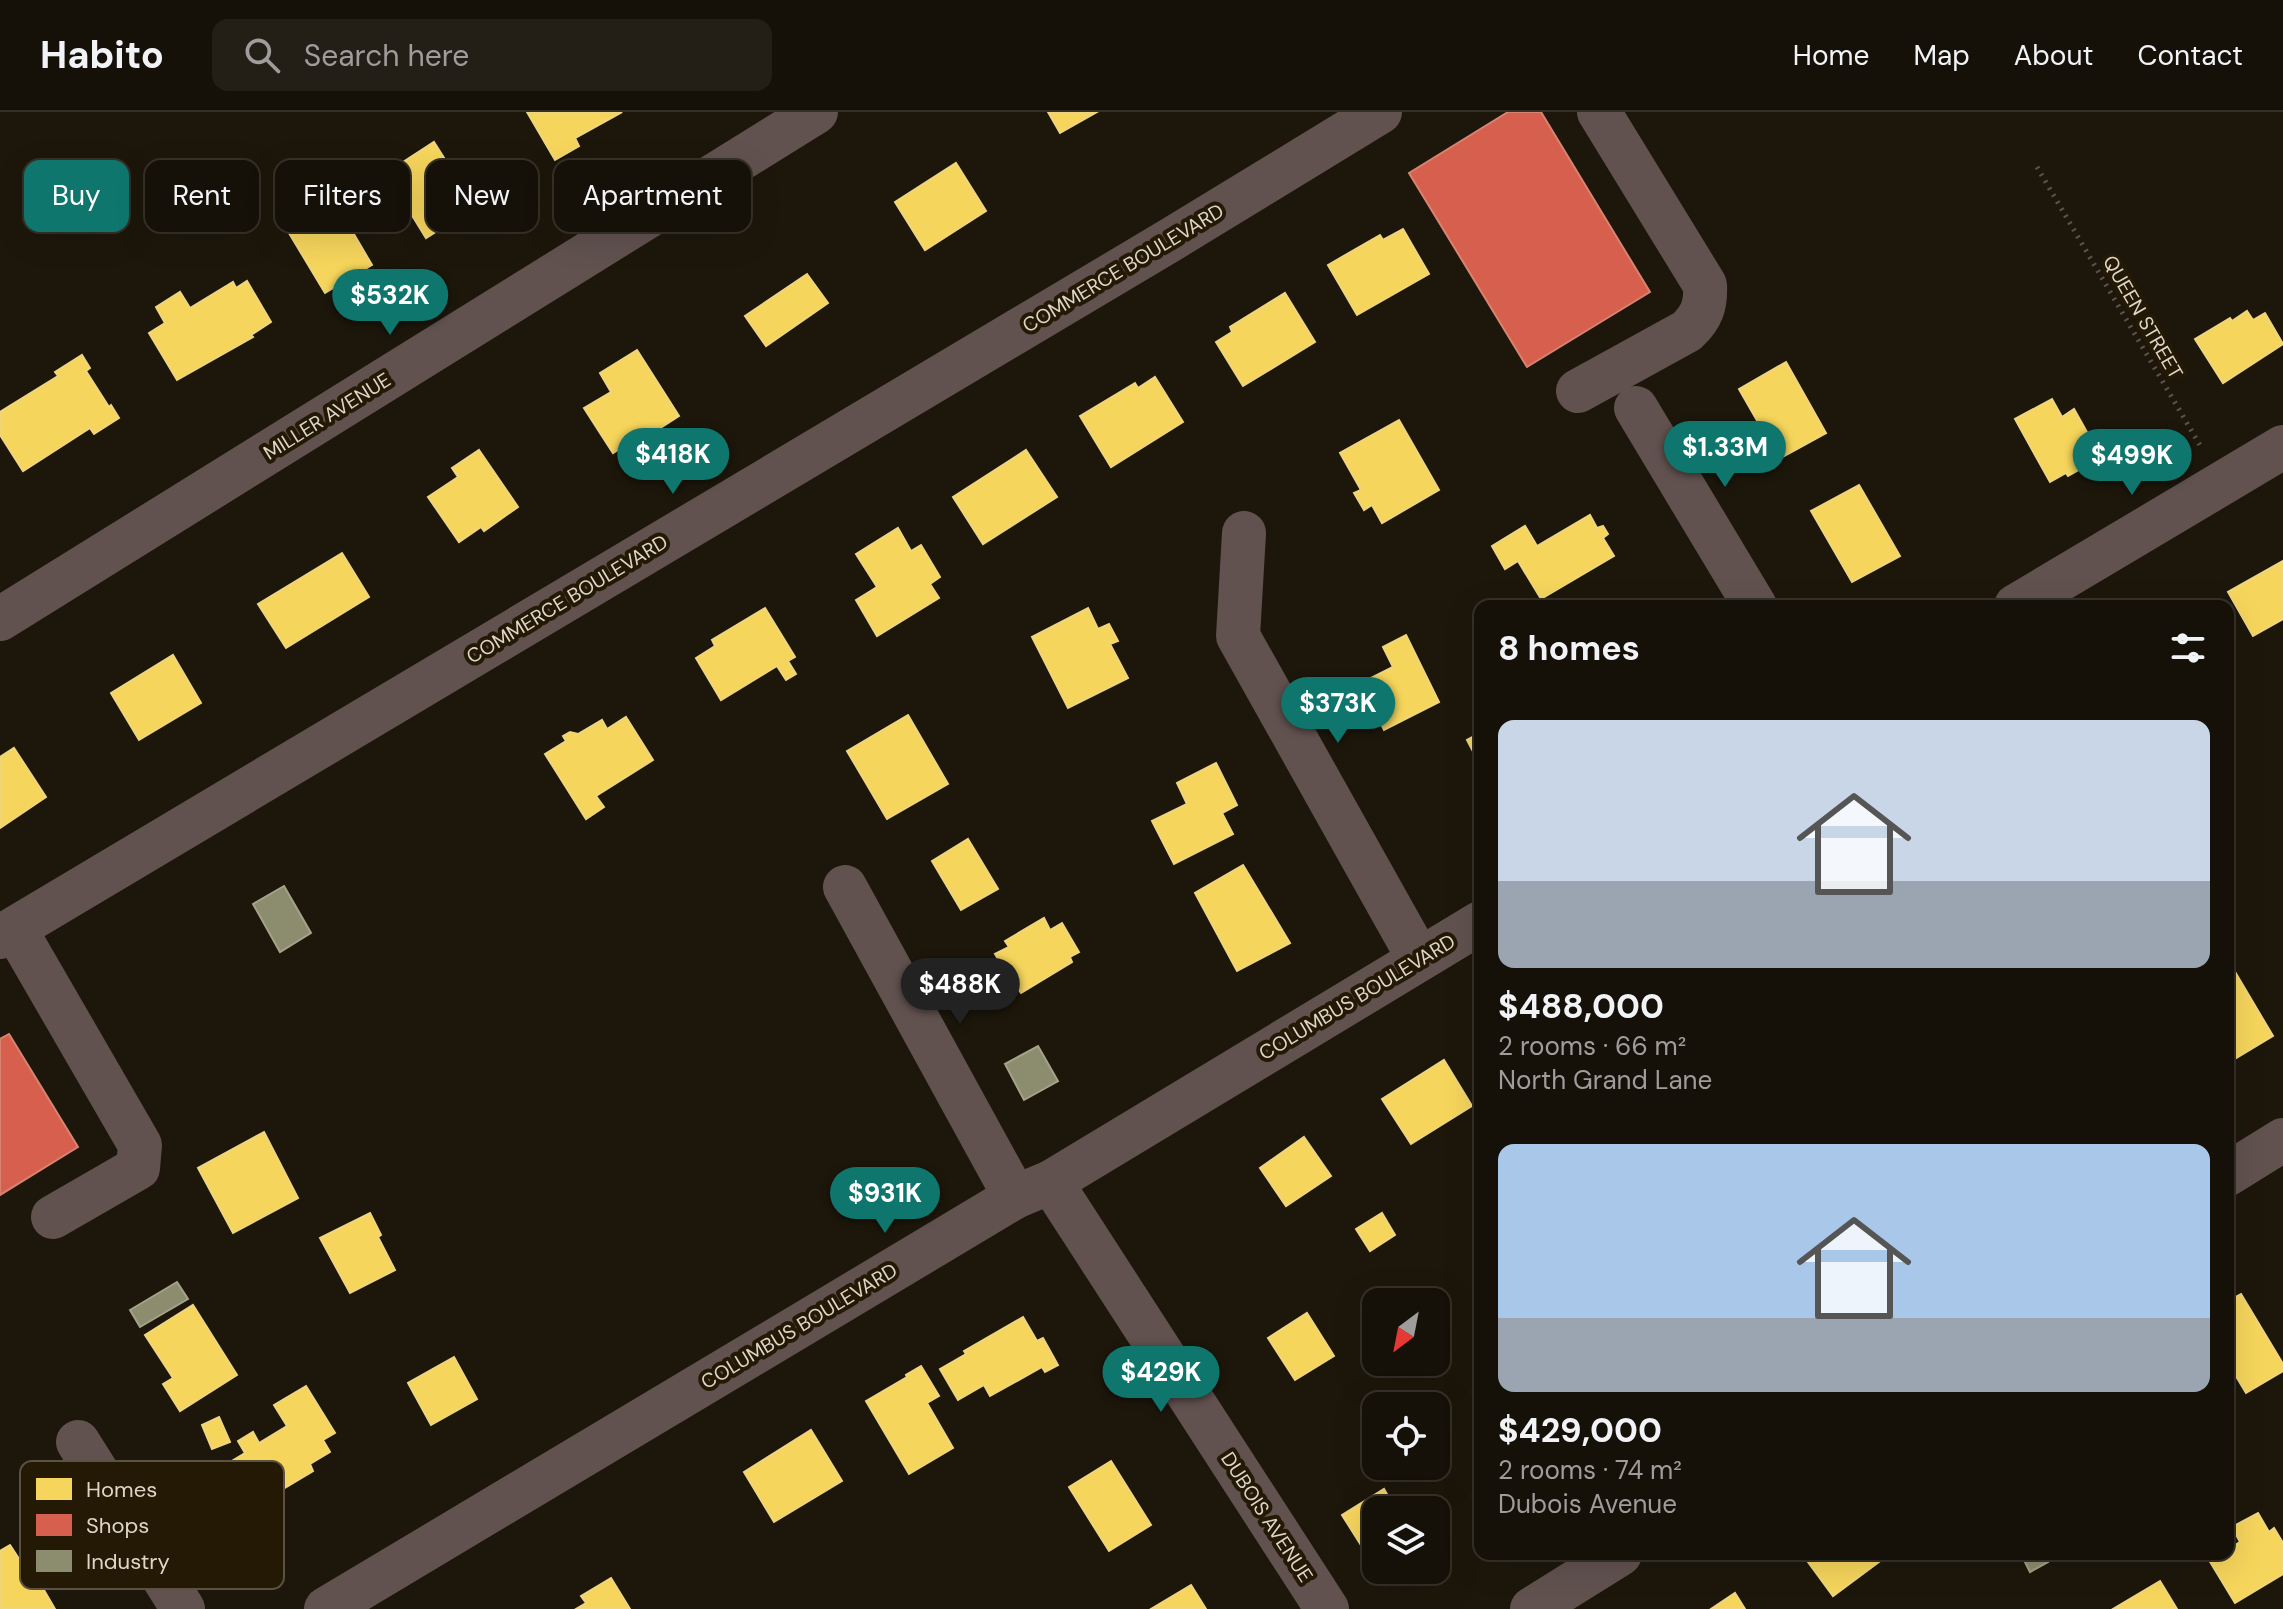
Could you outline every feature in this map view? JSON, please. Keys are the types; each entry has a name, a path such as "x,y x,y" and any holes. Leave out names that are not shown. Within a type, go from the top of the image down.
{"street":[{"name":"MILLER AVENUE","path":"0,619 816,112"},
{"name":"COMMERCE BOULEVARD","path":"7,933 1380,112"},
{"path":"1578,391 1687,331 1700,319 1706,300 1705,285 1599,112"},
{"path":"1636,408 1751,600"},
{"path":"2026,600 2283,447"},
{"path":"1244,533 1238,636 1419,959"},
{"name":"DUBOIS AVENUE","path":"845,887 1033,1190 1327,1609"},
{"name":"COLUMBUS BOULEVARD","path":"326,1609 1474,927"},
{"path":"7,933 140,1145 138,1168 53,1217"},
{"path":"2234,1170 2283,1140"},
{"path":"78,1442 90,1461"},
{"path":"1532,1609 1610,1560"},
{"path":"170,1589 183,1609"}],"path":[{"name":"QUEEN STREET","path":"2037,167 2222,483"}],"building: Homes":[{"path":"527,112 622,112 575,138 579,146 555,160"},
{"path":"1048,112 1097,112 1060,133"},
{"path":"434,142 445,160 426,160 426,232 435,232 426,238 410,212 410,160 406,160"},
{"path":"956,163 986,211 925,250 895,202"},
{"path":"1403,229 1429,274 1357,315 1328,265 1380,235 1383,240"},
{"path":"288,232 353,232 372,265 325,293"},
{"path":"807,274 828,303 766,346 745,316"},
{"path":"247,281 271,322 251,335 253,337 177,380 149,333 165,323 156,307 180,292 190,308 233,282 236,288"},
{"path":"1285,293 1315,342 1243,386 1216,342 1232,332 1230,327"},
{"path":"2247,311 2253,320 2265,313 2283,344 2223,383 2195,339"},
{"path":"637,350 679,416 637,443 635,439 613,453 584,408 611,392 600,373"},
{"path":"82,355 90,368 86,371 119,418 94,434 90,428 23,471 0,435 0,412 58,376 55,372"},
{"path":"1786,362 1826,433 1779,459 1739,389"},
{"path":"1155,377 1183,422 1111,467 1080,416 1135,383 1138,388"},
{"path":"2052,399 2062,417 2074,409 2098,452 2083,461 2086,466 2050,482 2015,419"},
{"path":"1399,420 1439,490 1382,523 1372,505 1364,510 1354,493 1361,490 1340,453"},
{"path":"479,450 518,507 484,531 481,527 459,542 428,497 458,477 452,468"},
{"path":"1026,450 1057,497 983,544 953,497"},
{"path":"1859,485 1900,556 1852,582 1811,511"},
{"path":"1590,515 1597,528 1603,526 1608,534 1603,538 1614,556 1541,599 1518,561 1505,569 1492,546 1525,526 1537,546"},
{"path":"898,528 911,551 921,545 940,577 930,584 939,598 877,636 856,600 877,587 856,554"},
{"path":"342,553 369,597 286,648 258,604"},
{"path":"2283,561 2283,619 2253,636 2228,592"},
{"path":"765,608 795,657 788,661 796,674 786,680 777,666 721,700 696,658 715,646 712,640"},
{"path":"1088,608 1098,629 1109,624 1118,641 1110,644 1128,678 1068,708 1032,637"},
{"path":"1406,635 1439,702 1384,730 1361,683 1393,667 1383,647"},
{"path":"173,655 201,703 139,740 111,693"},
{"path":"908,715 948,784 887,819 847,751"},
{"path":"626,717 653,760 596,796 604,807 586,819 545,754 566,741 563,736 570,732 578,734 602,720 607,729"},
{"path":"1474,736 1474,753 1467,740"},
{"path":"14,748 46,797 0,828 0,757"},
{"path":"1216,763 1237,805 1222,813 1233,834 1174,864 1152,821 1187,804 1177,783"},
{"path":"968,839 998,889 961,910 932,861"},
{"path":"1243,865 1290,943 1237,971 1195,893"},
{"path":"1044,918 1050,930 1062,923 1079,952 1070,957 1072,962 1021,993 1018,989 1005,997 987,966 998,959 995,954 1009,947 1005,941"},
{"path":"2234,970 2273,1036 2234,1059"},
{"path":"1444,1060 1472,1106 1411,1144 1382,1099"},
{"path":"264,1132 298,1198 233,1233 198,1168"},
{"path":"1304,1137 1331,1176 1286,1206 1260,1168"},
{"path":"370,1213 395,1270 350,1293 320,1238"},
{"path":"1382,1213 1395,1235 1370,1251 1356,1229"},
{"path":"2241,1294 2283,1364 2283,1371 2246,1393 2234,1373 2234,1298"},
{"path":"193,1305 237,1375 180,1411 163,1384 173,1378 145,1335"},
{"path":"1307,1313 1334,1356 1295,1380 1268,1338"},
{"path":"1023,1317 1037,1341 1043,1338 1058,1365 1045,1372 1042,1367 990,1396 984,1385 958,1400 940,1369 966,1354 964,1351"},
{"path":"454,1357 477,1399 431,1425 408,1383"},
{"path":"921,1366 939,1396 927,1403 953,1448 909,1474 866,1401"},
{"path":"306,1386 335,1433 323,1440 330,1452 310,1464 313,1471 284,1488 284,1461 232,1461 245,1453 238,1441 253,1432 259,1443 287,1426 274,1405"},
{"path":"219,1417 230,1442 212,1449 202,1425"},
{"path":"811,1430 842,1481 774,1522 744,1472"},
{"path":"1111,1461 1151,1525 1109,1551 1069,1487"},
{"path":"1384,1489 1388,1496 1373,1496"},
{"path":"1362,1503 1362,1547 1342,1515"},
{"path":"2258,1513 2269,1532 2274,1528 2283,1543 2283,1574 2235,1603 2209,1560 2234,1560 2234,1546 2240,1542 2234,1526"},
{"path":"10,1545 20,1560 20,1589 43,1589 55,1609 0,1609 0,1551"},
{"path":"1806,1560 1882,1560 1833,1596"},
{"path":"611,1578 630,1609 576,1609 586,1603 581,1596"},
{"path":"2160,1581 2177,1609 2113,1609"},
{"path":"1191,1585 1206,1609 1151,1609"},
{"path":"1735,1593 1745,1609 1711,1609"}],"building: Shops":[{"path":"1508,112 1541,112 1650,292 1527,367 1409,173"},
{"path":"9,1034 78,1147 0,1195 0,1039"}],"building: Industry":[{"path":"284,886 311,933 280,952 253,904"},
{"path":"1038,1046 1058,1081 1024,1100 1005,1064"},
{"path":"177,1282 188,1299 140,1327 130,1310"},
{"path":"2024,1560 2047,1560 2048,1562 2030,1572"}]}
